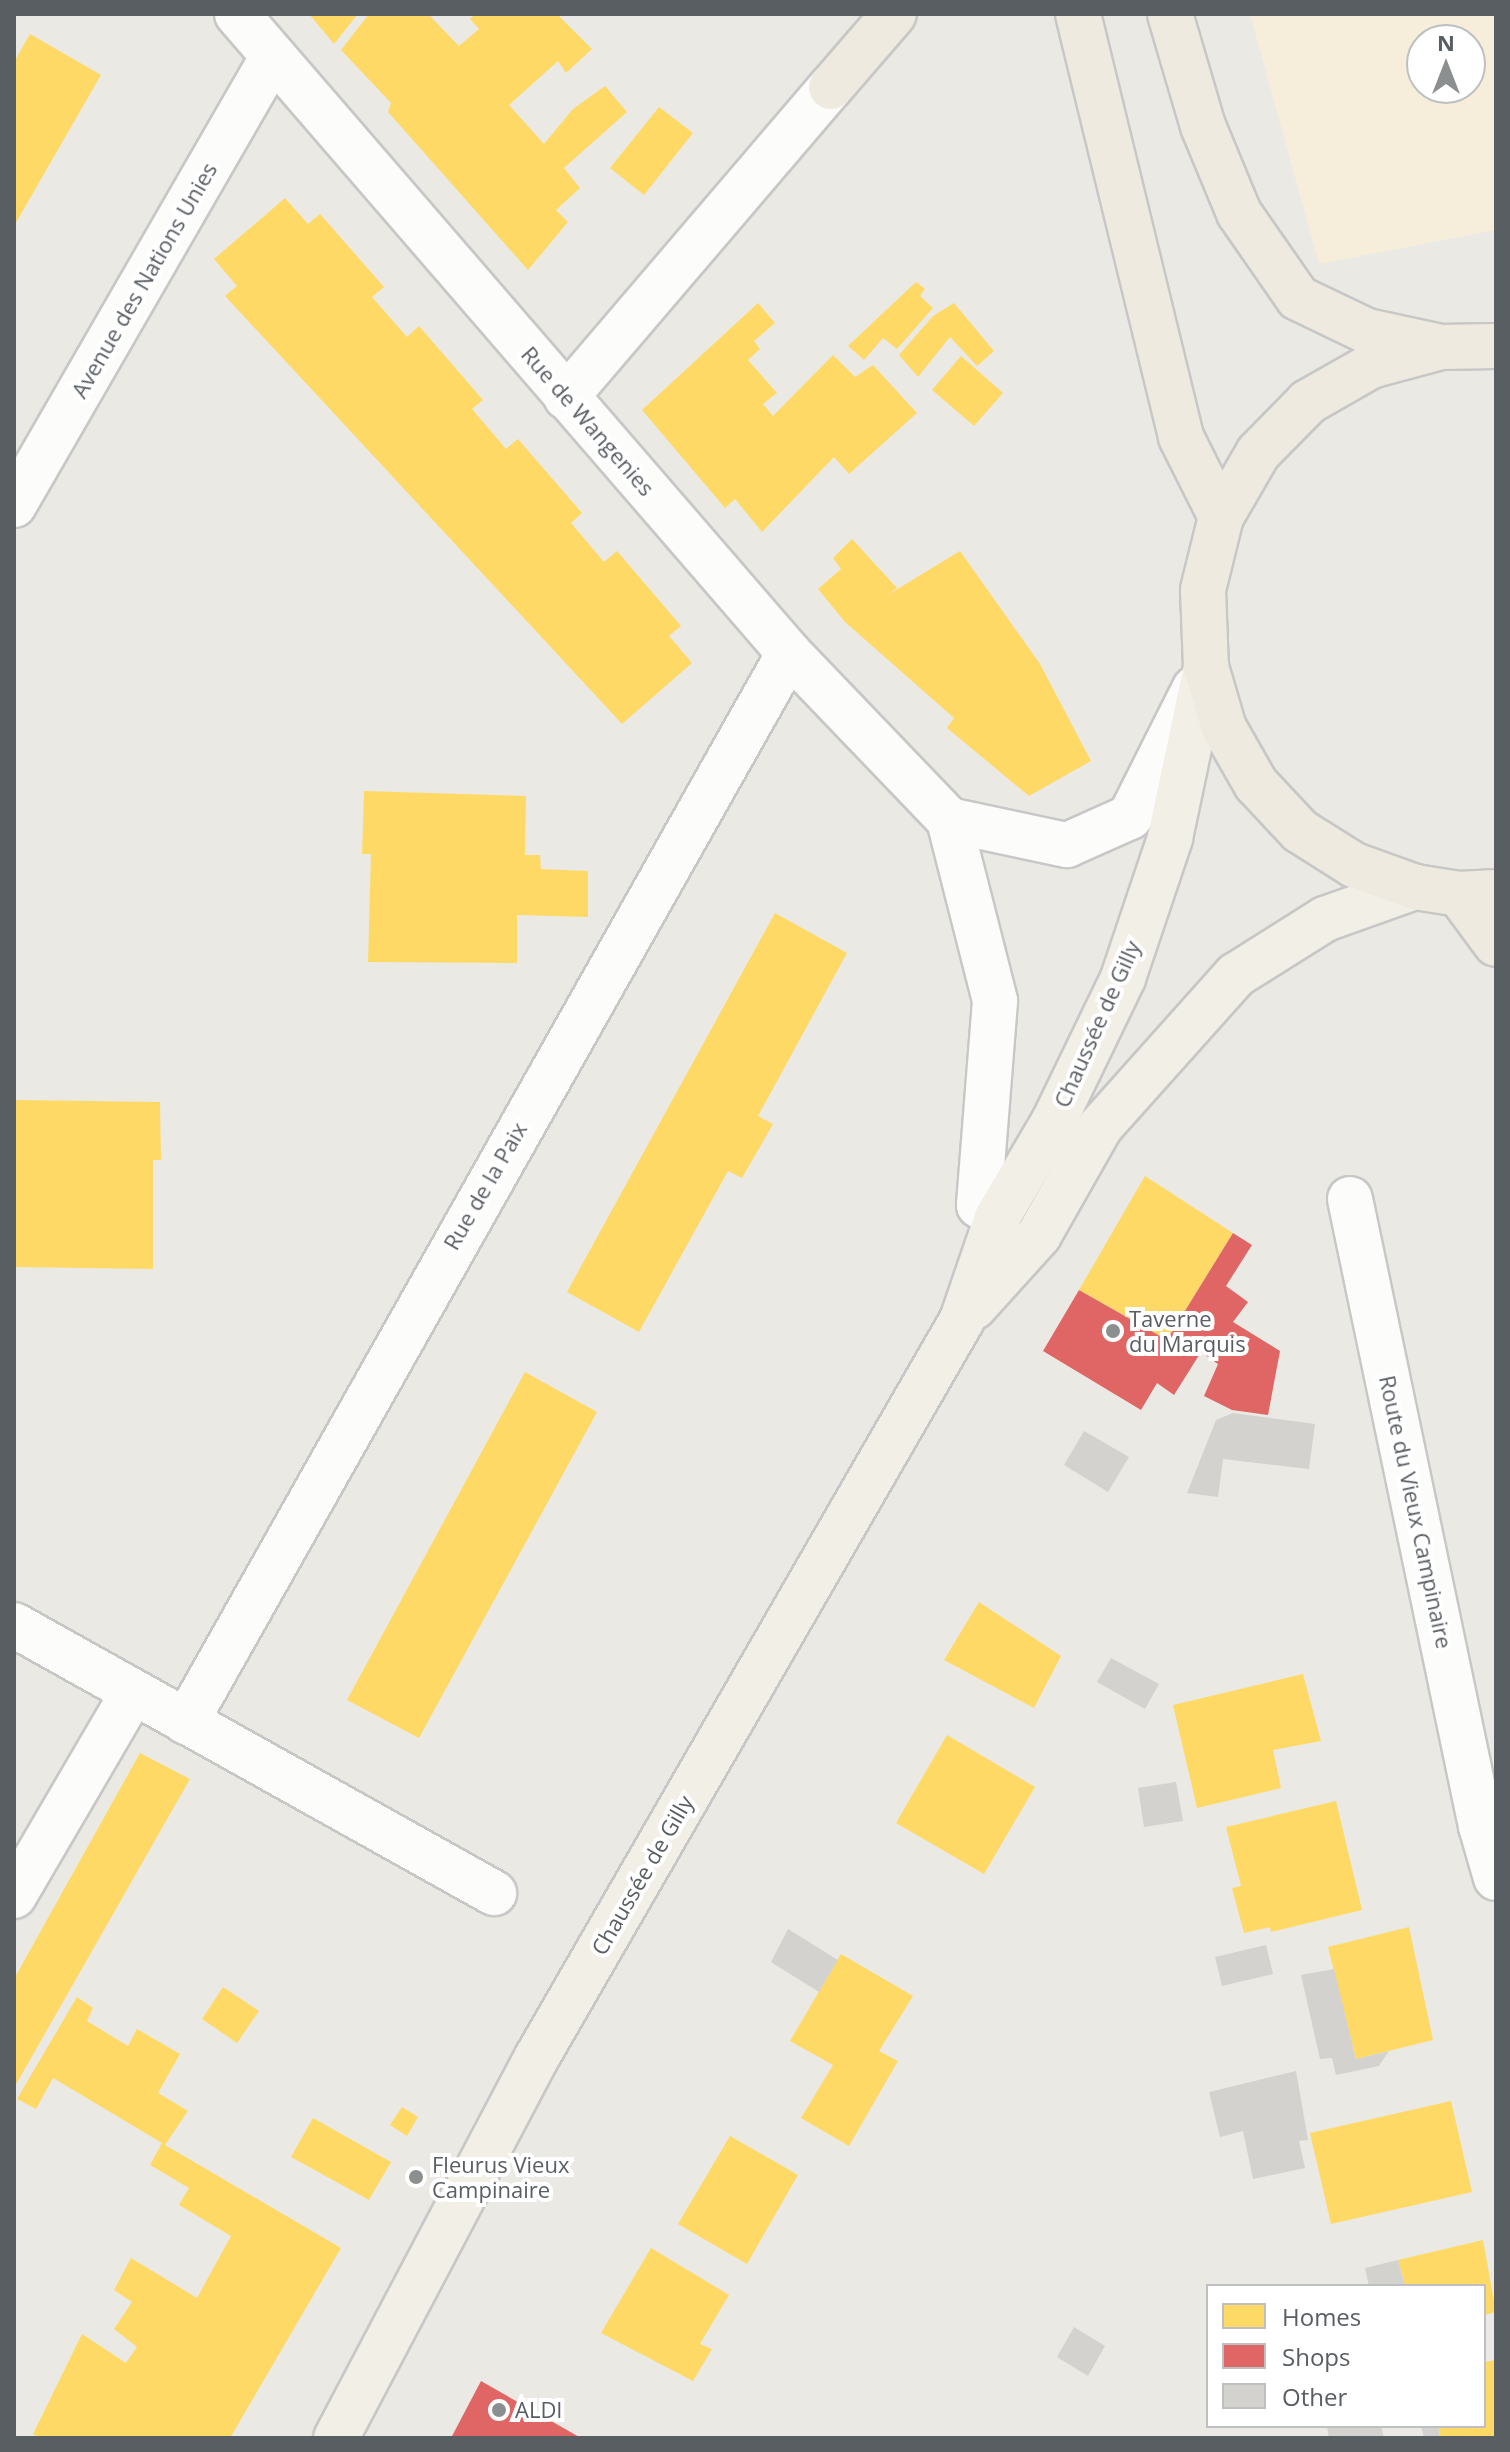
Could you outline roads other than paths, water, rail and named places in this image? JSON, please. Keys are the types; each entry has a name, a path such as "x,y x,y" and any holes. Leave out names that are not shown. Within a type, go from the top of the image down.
{"highway":[{"path":"831,87 894,14"},
{"path":"1170,14 1203,126 1239,213 1298,298 1367,331 1441,347 1496,346"},
{"path":"1076,16 1181,437 1221,517"},
{"path":"1441,347 1371,366 1308,402 1258,453 1221,517 1203,590 1206,667 1230,739 1256,784 1300,831 1354,865 1415,887 1478,893 1496,944"}],"main road":[{"name":"Chaussée de Gilly","path":"336,2438 537,2057 962,1320 997,1218 1054,1121 1123,978 1170,838 1206,667"},
{"name":"Chaussée de Gilly","path":"962,1320 1039,1235 1100,1127 1236,975 1325,919 1415,887"}],"street":[{"name":"Rue de Wangenies","path":"237,14 789,653 949,820"},
{"name":"Avenue des Nations Unies","path":"14,505 273,56"},
{"path":"566,397 831,87"},
{"name":"Rue de la Paix","path":"186,1722 789,653"},
{"path":"997,1218 979,1205 995,1001 949,820 1067,845 1130,817 1206,667"},
{"name":"Route du Vieux Campinaire","path":"1350,1199 1489,1826 1496,1878"},
{"path":"14,1625 494,1893"},
{"path":"14,1896 133,1692"}],"place":[{"name":"Taverne du Marquis","path":"1113,1331"},
{"name":"Fleurus Vieux Campinaire","path":"416,2177"},
{"name":"ALDI","path":"499,2410"}]}
